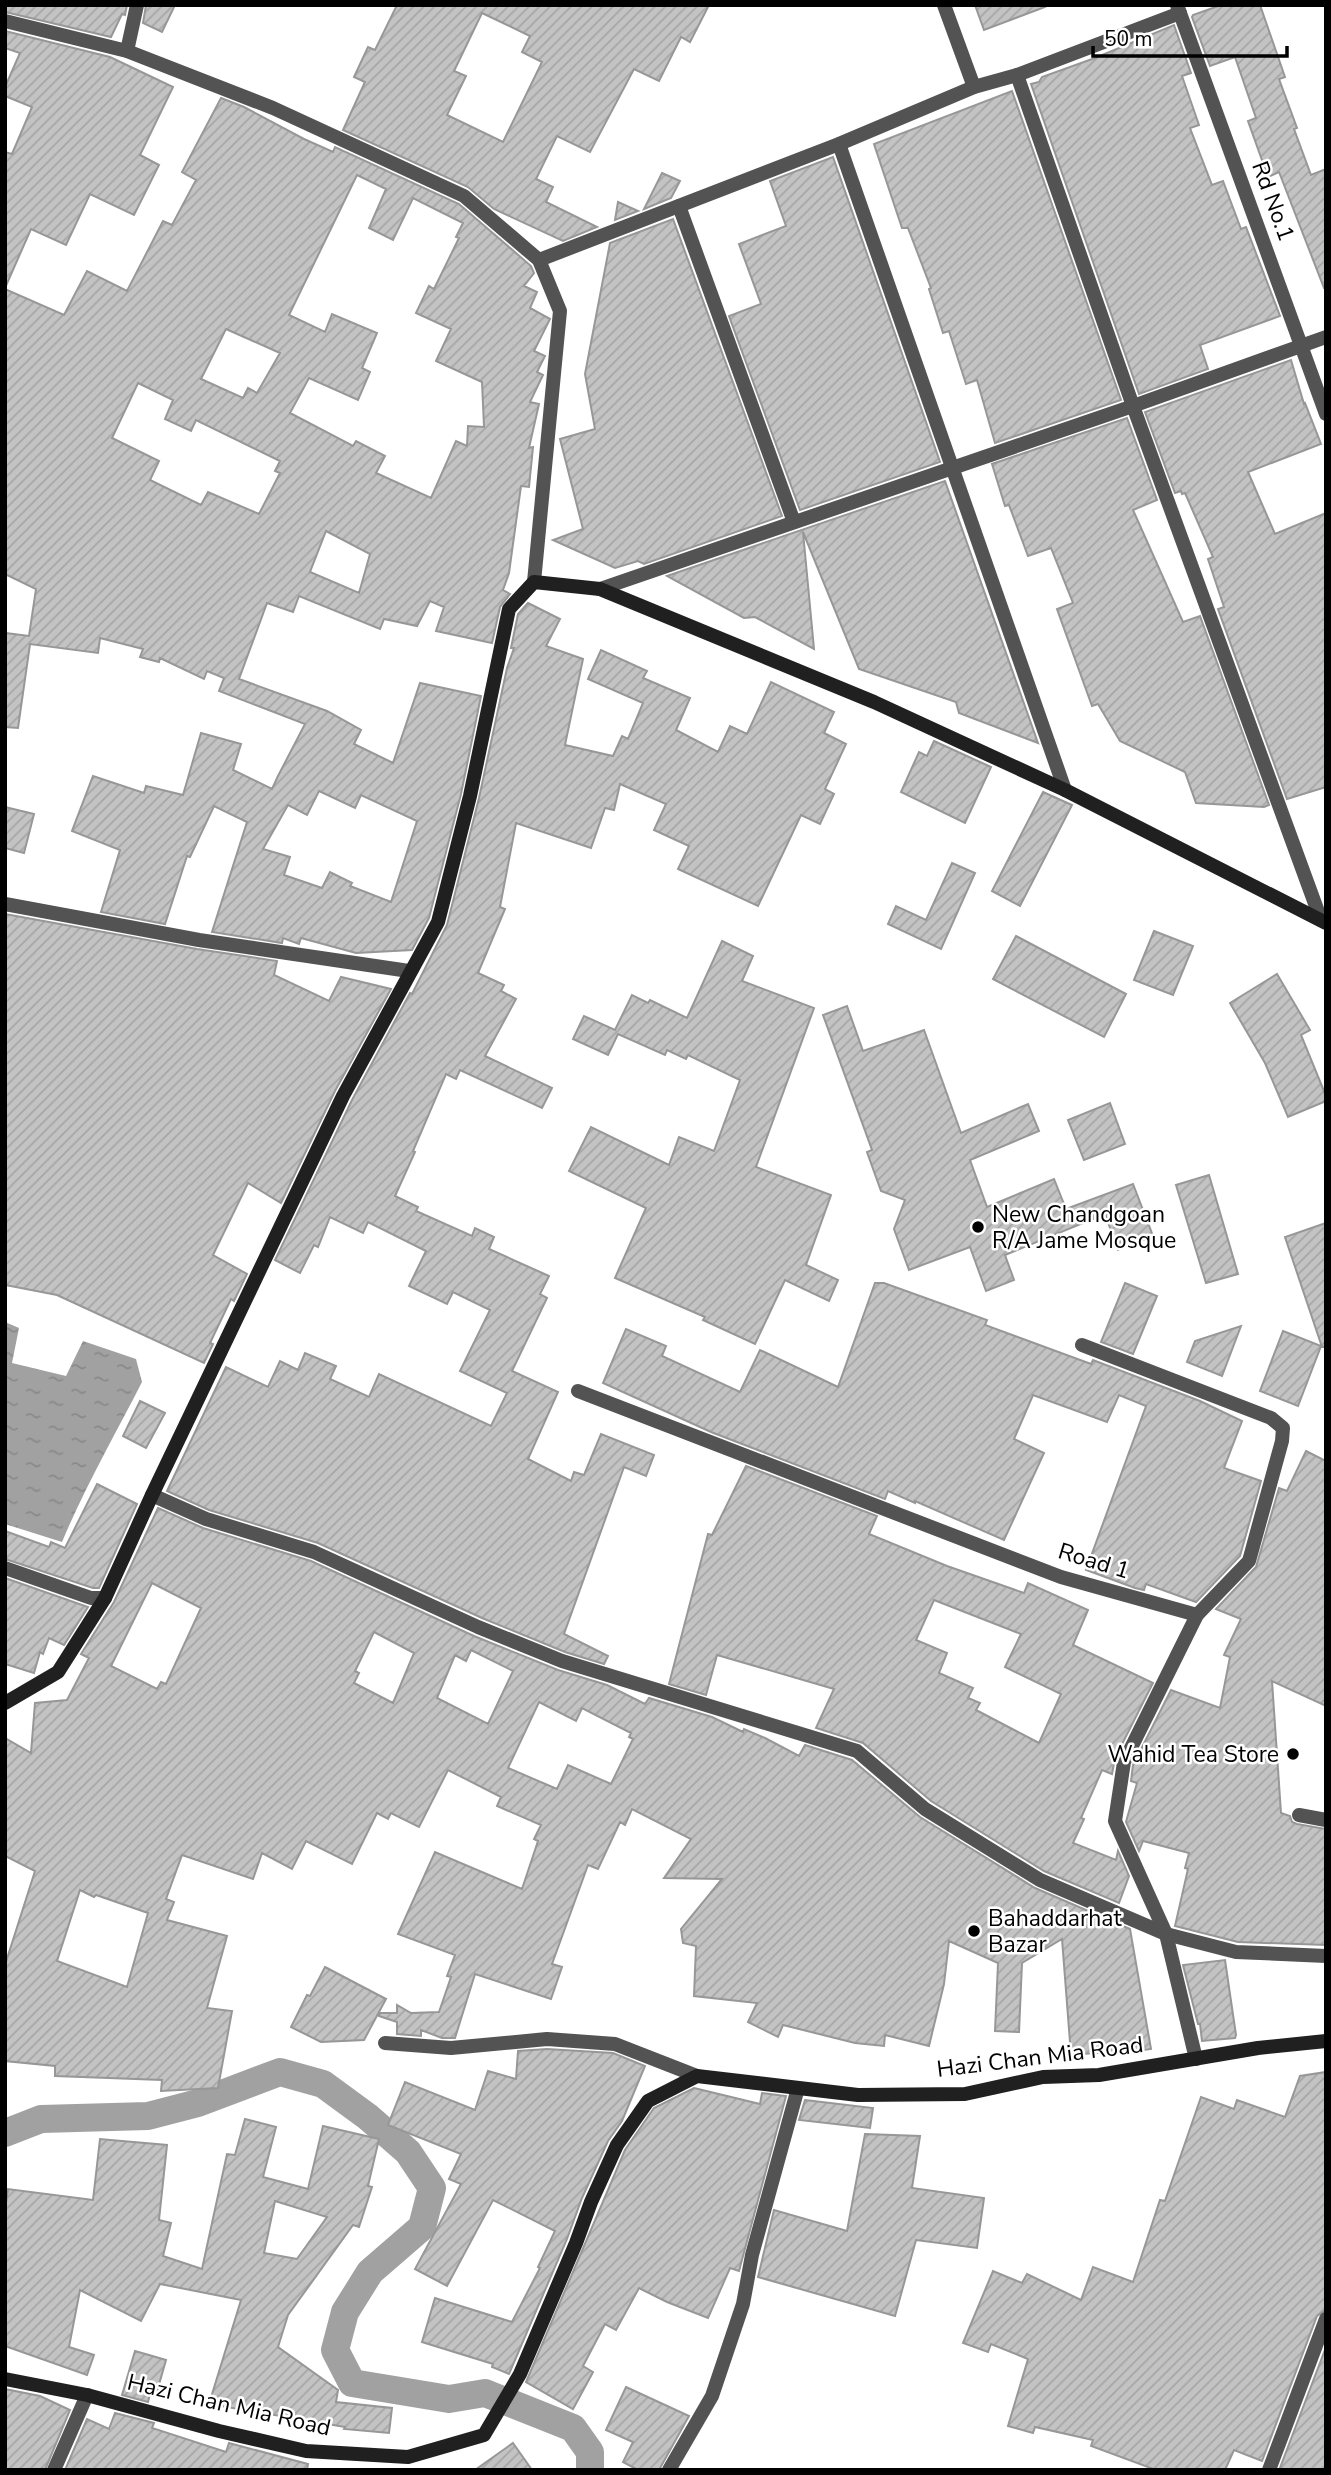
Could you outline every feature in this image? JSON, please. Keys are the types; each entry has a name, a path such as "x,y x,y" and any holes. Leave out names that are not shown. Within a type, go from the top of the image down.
{"street":[{"path":"127,51 136,5"},
{"path":"944,5 974,87"},
{"path":"539,260 839,144 974,87 1017,75 1178,9"},
{"name":"Rd No.1","path":"1178,9 1326,414"},
{"path":"5,21 127,51 273,108 464,196 539,260 560,311 534,582 509,608 470,796 438,922 343,1096 105,1598 58,1672 5,1703"},
{"path":"1017,75 1133,406 1323,921"},
{"path":"839,144 1065,790"},
{"path":"679,206 794,522"},
{"path":"600,589 1326,337"},
{"path":"534,582 600,589 874,702 1065,790 1323,921"},
{"path":"5,904 199,940 409,971"},
{"path":"1082,1345 1271,1418 1283,1428 1282,1441 1249,1562 1198,1615 1124,1762 1115,1821 1166,1934 1196,2059"},
{"name":"Road 1","path":"578,1391 1061,1577 1198,1615"},
{"path":"152,1495 206,1519 314,1552 478,1627 562,1661 857,1751 925,1809 1040,1880 1166,1934 1236,1952 1326,1956"},
{"path":"5,1568 91,1598 105,1598"},
{"path":"1299,1815 1326,1820"},
{"path":"386,2043 451,2048 547,2039 615,2044 697,2076"},
{"name":"Hazi Chan Mia Road","path":"5,2379 87,2395 219,2431 306,2451 408,2457 484,2434 520,2374 617,2145 648,2101 697,2076 858,2095 965,2094 1043,2077 1099,2075 1258,2048 1326,2041"},
{"path":"669,2470 717,2383 743,2304 752,2255 798,2088"},
{"path":"1269,2470 1326,2319"},
{"path":"54,2470 87,2395"}],"water":[{"path":"5,1322 19,1328 12,1363 66,1376 83,1341 136,1359 142,1382 90,1481 62,1542 5,1524"}],"building":[{"path":"5,5 127,5 125,15 122,14 111,37 5,12"},
{"path":"146,5 175,5 162,32 143,23"},
{"path":"397,5 709,5 690,42 681,37 659,81 634,69 590,152 557,136 536,179 553,187 546,202 597,227 563,241 494,209 468,187 343,130 365,82 354,77 368,47 375,50","holes":["482,13 530,36 522,52 542,62 503,142 447,115 466,76 454,71"]},
{"path":"975,5 1044,5 1045,7 984,30"},
{"path":"1221,5 1260,5 1285,77 1279,79 1311,175 1326,169 1326,288 1279,172 1268,177 1248,121 1256,118 1235,57 1210,66 1192,17"},
{"path":"1174,25 1191,73 1182,76 1199,125 1190,128 1212,185 1223,181 1241,229 1246,227 1280,316 1200,345 1208,369 1139,394 1031,84 1039,82 1042,77"},
{"path":"5,31 110,57 173,87 140,155 159,165 134,215 90,194 66,245 31,229 5,288 5,152 12,154 32,107 5,96 5,87 20,53 5,48"},
{"path":"1012,91 1121,400 995,443 977,380 966,384 949,331 943,333 929,289 931,288 908,228 902,228 874,144"},
{"path":"221,98 244,107 304,139 333,152 335,147 459,204 531,266 534,273 524,286 537,292 530,308 550,319 534,351 545,356 537,372 543,375 530,402 539,404 529,448 533,447 529,487 521,486 509,573 503,590 510,594 500,607 492,643 436,631 444,607 430,601 417,626 384,619 380,629 299,596 293,612 267,603 239,679 327,711 361,730 354,744 393,763 420,683 481,696 461,794 429,918 412,950 356,953 301,938 299,944 283,938 282,943 212,932 247,822 214,806 190,857 187,856 165,924 101,912 120,850 72,831 93,776 144,793 146,786 183,795 201,733 241,744 233,770 272,789 305,724 219,691 224,678 207,671 204,679 160,658 159,662 140,657 143,649 100,638 98,653 30,644 18,728 5,727 5,633 29,636 36,589 5,574 5,289 64,315 87,271 127,291 163,221 172,225 196,180 182,172","holes":["357,175 386,189 369,228 393,240 413,198 463,223 456,237 459,238 434,289 429,286 416,313 451,329 436,361 482,382 484,427 468,426 467,446 456,441 431,498 376,473 385,456 356,441 353,446 290,413 309,378 358,400 370,372 362,368 377,333 332,314 325,332 289,315","226,329 280,353 257,393 248,388 243,398 201,379","138,383 173,400 165,419 191,431 196,420 280,461 275,471 280,473 259,514 208,492 201,505 150,480 159,461 112,438","326,531 370,554 359,593 310,572","319,791 355,808 361,795 417,821 391,902 350,886 352,883 330,872 322,888 284,875 290,857 263,849 288,805 307,815"]},
{"path":"833,157 940,462 800,510 729,316 761,304 739,244 786,226 770,181"},
{"path":"662,173 680,181 671,198 644,209"},
{"path":"618,202 638,211 615,220"},
{"path":"673,219 782,516 644,564 638,561 615,568 553,540 583,529 560,439 595,429 585,374 610,243"},
{"path":"1291,360 1304,404 1321,444 1248,472 1275,534 1326,513 1326,787 1287,799 1218,609 1224,607 1208,559 1213,557 1185,493 1175,493 1145,412"},
{"path":"1127,418 1157,500 1133,510 1183,622 1200,616 1269,805 1264,807 1196,803 1185,772 1120,741 1098,704 1092,706 1057,609 1073,603 1051,548 1028,556 1009,505 1005,506 992,464"},
{"path":"945,481 1038,743 959,713 956,702 859,669 803,532 814,649 755,617 744,618 667,576"},
{"path":"528,603 560,619 546,646 583,659 565,745 613,756 622,736 628,739 643,703 588,679 601,650 647,671 643,678 690,698 676,730 718,752 730,726 747,734 771,682 834,712 824,733 846,744 825,789 834,794 820,824 801,815 758,906 678,869 689,846 654,830 666,804 620,784 614,810 605,808 591,848 516,823 500,907 505,909 478,973 504,985 501,991 516,999 485,1056 552,1088 542,1108 460,1070 456,1079 446,1074 395,1196 418,1207 416,1211 472,1236 475,1228 494,1237 489,1249 549,1276 540,1294 547,1298 512,1371 558,1392 528,1459 571,1481 574,1472 584,1475 601,1434 654,1455 646,1476 624,1467 564,1634 608,1656 604,1664 565,1652 482,1618 318,1543 209,1510 167,1491 226,1367 268,1387 280,1361 298,1370 305,1353 336,1366 330,1379 369,1397 379,1374 491,1426 507,1393 460,1371 490,1310 453,1292 447,1304 409,1286 426,1251 368,1222 363,1233 330,1217 318,1247 314,1245 300,1273 275,1260 352,1100 410,993 412,994 447,925 479,798 507,668 514,648 511,648 518,614"},
{"path":"934,741 991,767 965,823 901,792 919,752 927,756"},
{"path":"1043,792 1072,805 1020,906 992,891"},
{"path":"5,807 34,814 24,853 5,848"},
{"path":"952,863 975,873 941,949 888,924 896,906 926,920"},
{"path":"5,914 277,961 274,975 329,1001 341,977 391,989 335,1091 281,1203 248,1183 213,1255 247,1274 234,1301 231,1299 210,1343 213,1344 204,1363 57,1295 5,1285"},
{"path":"1154,931 1193,946 1173,995 1134,980"},
{"path":"1016,936 1126,994 1104,1037 993,979"},
{"path":"722,941 753,956 742,981 814,1008 756,1167 831,1195 806,1265 838,1280 829,1301 785,1280 755,1344 703,1320 705,1317 615,1278 646,1208 569,1171 591,1127 669,1165 679,1137 714,1151 740,1080 688,1055 686,1059 667,1050 665,1055 618,1034 608,1055 573,1039 584,1016 615,1030 632,995 648,1003 650,1000 687,1018"},
{"path":"1277,974 1310,1030 1301,1035 1326,1096 1326,1101 1288,1117 1265,1063 1230,1003"},
{"path":"847,1006 863,1051 924,1030 961,1133 1028,1104 1039,1131 970,1160 987,1207 1054,1179 1066,1209 1133,1184 1153,1236 1118,1250 1105,1214 1005,1255 1014,1280 986,1291 970,1247 909,1270 894,1229 905,1200 881,1191 867,1152 872,1150 823,1015"},
{"path":"1110,1103 1125,1144 1084,1160 1068,1120"},
{"path":"1209,1175 1238,1274 1206,1283 1176,1185"},
{"path":"1326,1223 1326,1347 1322,1347 1285,1237"},
{"path":"875,1283 884,1283 987,1320 985,1325 1091,1364 1093,1360 1200,1401 1242,1421 1224,1468 1261,1481 1240,1556 1196,1602 1146,1584 1144,1590 1135,1588 1086,1570 1146,1406 1119,1395 1107,1422 1033,1395 1014,1439 1044,1453 1004,1540 888,1491 885,1499 711,1432 603,1383 626,1329 666,1346 662,1356 740,1392 760,1350 838,1387"},
{"path":"1125,1283 1157,1296 1133,1354 1101,1342"},
{"path":"1241,1326 1222,1376 1187,1362 1195,1341"},
{"path":"1283,1331 1321,1346 1298,1406 1260,1391"},
{"path":"140,1401 165,1413 146,1448 123,1436"},
{"path":"1306,1451 1326,1461 1326,1706 1272,1681 1281,1813 1290,1816 1292,1822 1297,1824 1326,1829 1326,1945 1238,1942 1175,1926 1189,1853 1143,1841 1139,1851 1126,1822 1137,1783 1131,1781 1133,1765 1171,1690 1220,1708 1230,1657 1224,1655 1241,1619 1216,1609 1256,1567 1279,1488 1287,1491"},
{"path":"746,1466 877,1516 869,1534 947,1566 1024,1593 1028,1583 1088,1610 1073,1645 1153,1683 1115,1758 1112,1774 1102,1770 1073,1843 1116,1860 1118,1851 1129,1876 1119,1903 1044,1871 931,1801 863,1743 816,1728 834,1689 717,1655 706,1695 669,1684 708,1534 712,1535","holes":["934,1600 1021,1634 1005,1667 1061,1694 1039,1743 976,1710 980,1703 968,1698 973,1688 939,1673 947,1653 916,1640"]},
{"path":"97,1484 137,1504 99,1588 5,1559 5,1531 49,1547 51,1542 65,1548"},
{"path":"158,1508 203,1528 311,1561 474,1636 558,1670 607,1685 645,1704 649,1698 712,1717 743,1732 744,1729 765,1738 799,1756 805,1745 852,1760 920,1817 1035,1888 1130,1929 1151,2049 1107,2055 1107,2052 1071,2055 1062,1939 1022,1963 1019,2032 995,2031 998,1963 949,1941 944,1984 929,2046 885,2035 884,2046 855,2043 783,2025 778,2037 748,2022 757,2003 694,1996 696,1946 683,1943 681,1929 722,1879 664,1878 691,1839 632,1809 625,1825 620,1822 598,1869 588,1865 552,1964 562,1967 551,1999 475,1974 455,2038 442,2038 421,2030 421,2036 397,2034 397,2022 379,2016 379,2013 397,2013 397,2005 411,2013 439,2012 451,1977 447,1976 455,1955 398,1934 435,1852 522,1889 538,1841 534,1839 541,1825 497,1806 501,1797 448,1770 419,1827 391,1813 388,1819 377,1813 352,1864 306,1841 292,1869 262,1853 253,1879 182,1855 166,1899 174,1902 167,1920 227,1936 207,2008 232,2011 218,2088 161,2091 162,2080 55,2076 55,2066 5,2061 5,1965 35,1871 5,1856 5,1738 31,1753 35,1703 67,1700 89,1658 81,1654 114,1602","holes":["152,1583 201,1608 166,1684 161,1682 157,1689 111,1666","374,1632 414,1653 393,1703 354,1683 359,1673 355,1671","471,1650 513,1671 488,1724 437,1698 455,1655 466,1661","539,1702 576,1721 582,1708 631,1733 629,1737 633,1739 611,1784 568,1765 557,1789 508,1768","80,1890 94,1897 96,1895 148,1913 127,1987 57,1961"]},
{"path":"5,1578 88,1607 64,1645 49,1638 43,1654 40,1652 34,1673 5,1664"},
{"path":"1225,1960 1236,2035 1235,2038 1202,2041 1200,2024 1183,1965"},
{"path":"325,1967 386,1999 364,2040 321,2042 291,2027"},
{"path":"547,2049 613,2053 645,2066 622,2121 608,2141 582,2198 509,2374 492,2367 493,2364 422,2342 435,2298 512,2322 540,2268 538,2267 555,2231 493,2200 447,2286 415,2269 461,2184 449,2179 461,2154 388,2125 405,2082 475,2110 488,2071 516,2079 518,2051"},
{"path":"1326,2072 1326,2310 1317,2316 1262,2461 1234,2450 1225,2470 1156,2470 1091,2446 1093,2440 1035,2427 1033,2433 1008,2426 1028,2359 991,2344 988,2352 963,2343 993,2271 1022,2283 1027,2274 1081,2300 1093,2267 1133,2282 1160,2200 1165,2201 1201,2097 1234,2109 1237,2100 1285,2117 1300,2076"},
{"path":"694,2088 760,2104 762,2093 786,2096 739,2271 730,2268 708,2318 639,2288 616,2330 605,2324 583,2366 593,2372 573,2409 526,2382 625,2150 654,2108"},
{"path":"805,2100 873,2108 870,2128 799,2120"},
{"path":"245,2119 276,2127 263,2177 308,2189 323,2126 379,2139 368,2186 372,2187 359,2227 353,2225 288,2315 278,2347 338,2390 336,2402 392,2408 389,2433 344,2429 345,2427 209,2404 241,2300 160,2284 141,2321 80,2290 69,2347 94,2355 87,2375 5,2346 5,2209 8,2189 93,2200 100,2139 167,2145 159,2220 171,2223 163,2256 202,2269 227,2154 235,2155","holes":["275,2201 327,2217 297,2259 264,2253"]},
{"path":"865,2134 920,2136 912,2188 984,2198 977,2248 916,2240 895,2316 758,2277 774,2210 847,2231"},
{"path":"1326,2347 1326,2470 1280,2468"},
{"path":"135,2351 166,2360 156,2395 150,2394 148,2402 122,2395"},
{"path":"626,2387 689,2416 659,2470 638,2470 623,2462 633,2442 606,2430"},
{"path":"5,2389 40,2396 70,2410 45,2470 5,2470"},
{"path":"115,2413 154,2423 152,2428 226,2452 229,2443 308,2464 307,2470 65,2470 87,2419 109,2429"},
{"path":"513,2443 532,2470 475,2470"}],"waterway":[{"path":"5,2133 41,2119 148,2116 198,2103 280,2072 323,2084 368,2117 408,2152 432,2188 422,2227 370,2272 345,2312 335,2350 352,2383 449,2399 485,2393 573,2428 590,2452 590,2470"}],"place":[{"name":"New Chandgoan R/A Jame Mosque","path":"978,1227"},
{"name":"Wahid Tea Store","path":"1293,1754"},
{"name":"Bahaddarhat Bazar","path":"974,1931"}]}
